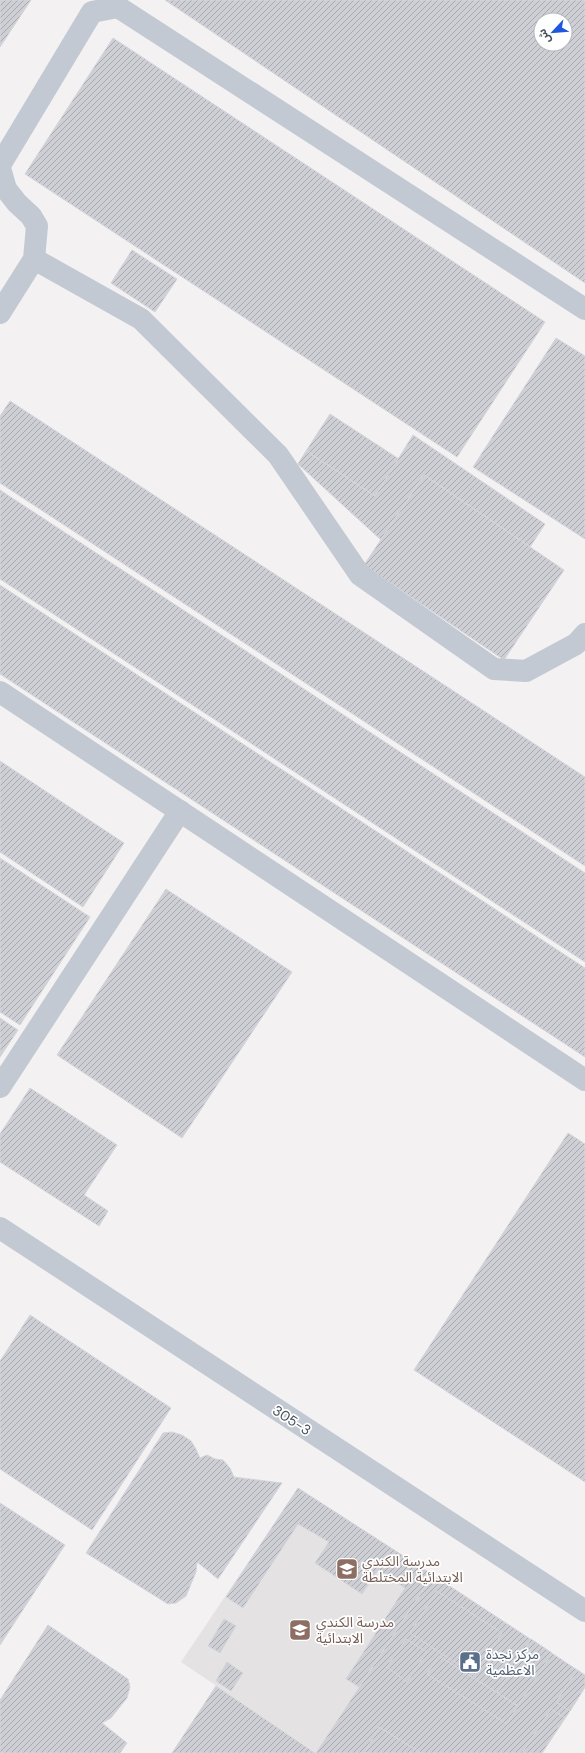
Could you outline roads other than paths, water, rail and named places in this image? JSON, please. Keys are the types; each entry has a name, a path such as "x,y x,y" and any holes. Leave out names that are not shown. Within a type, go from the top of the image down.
{"street":[{"path":"0,313 34,259 37,226 31,216 17,203 6,189 0,166 92,12 118,7 585,309"},
{"path":"34,259 141,319 278,455 360,575 494,669 526,672 576,644 585,634"},
{"path":"0,692 585,1080"},
{"path":"0,1087 180,811"},
{"name":"305-3","path":"0,1228 585,1611"}],"place":[{"name":"مدرسة الكندي الابتدائية المختلطة","path":"347,1569"},
{"name":"مدرسة الكندي الابتدائية","path":"300,1630"},
{"name":"مركز نجدة الاعظمية","path":"470,1662"}]}
